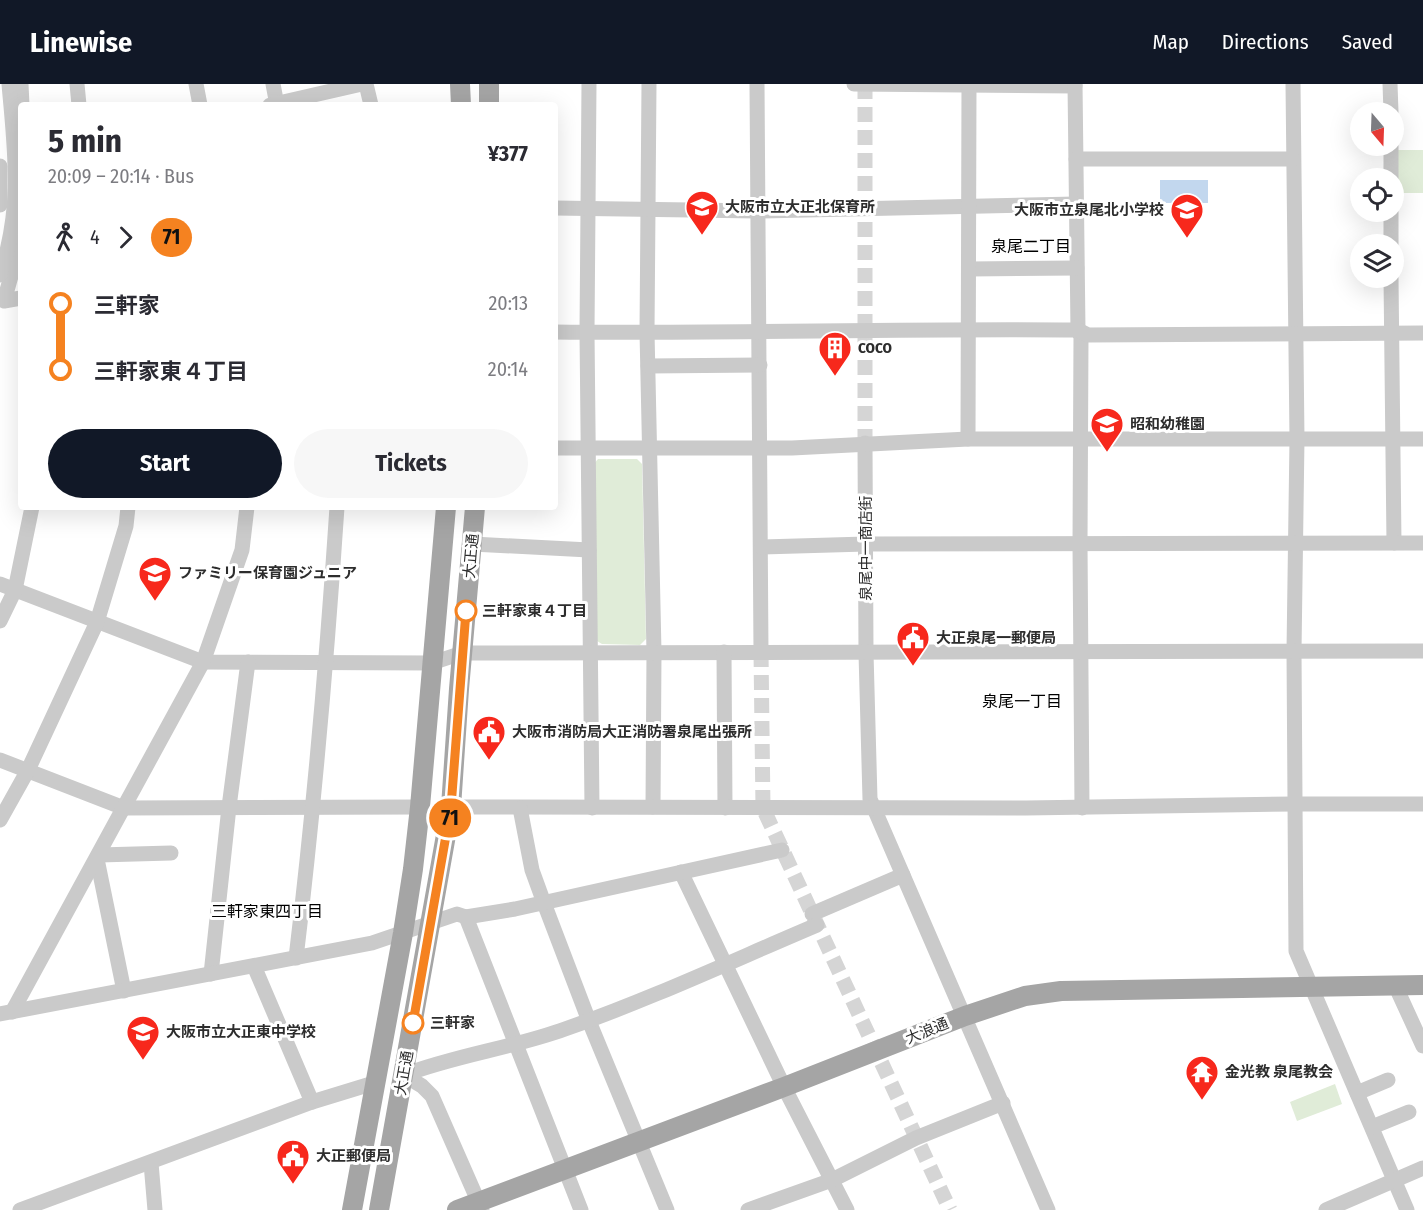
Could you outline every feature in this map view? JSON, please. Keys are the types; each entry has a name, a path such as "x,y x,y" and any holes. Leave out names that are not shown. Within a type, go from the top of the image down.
{"main road":[{"path":"460,84 461,102"},
{"path":"489,84 489,102"},
{"name":"大正通","path":"352,1210 403,933 420,807 446,510"},
{"name":"大正通","path":"379,1210 451,807 475,510"},
{"name":"大浪通","path":"457,1210 480,1206 564,1170 965,1016 1025,996 1044,992 1423,985"}],"street":[{"path":"0,275 10,237 16,200 9,84"},
{"path":"21,84 22,102"},
{"path":"77,84 79,102"},
{"path":"196,84 199,102"},
{"path":"273,84 274,102"},
{"path":"283,102 364,84 370,102"},
{"path":"589,84 587,448 592,808"},
{"path":"649,84 647,332 654,652 653,807"},
{"path":"757,84 761,652"},
{"path":"854,84 1075,85 1078,330 1081,337 1082,808"},
{"path":"1293,84 1296,951 1407,1210"},
{"path":"1390,84 1391,102"},
{"path":"968,440 969,85"},
{"path":"1076,159 1293,159"},
{"path":"0,166 0,205"},
{"path":"558,208 758,211 1076,204"},
{"path":"18,252 4,301 18,299"},
{"path":"969,269 1077,268"},
{"path":"1391,288 1394,543"},
{"path":"558,332 760,333 969,329 1078,330 1088,335 1423,333"},
{"path":"648,366 760,365"},
{"path":"558,448 760,448 968,440 1423,439"},
{"name":"泉尾中一商店街","path":"866,443 866,653 870,799 1048,1210"},
{"path":"0,621 15,590 31,510"},
{"path":"0,820 28,770 97,622 126,526 128,510"},
{"path":"6,1013 98,857 203,662 242,550 247,510"},
{"path":"296,958 314,808 327,663 337,510"},
{"path":"762,547 866,544 1423,543"},
{"path":"472,544 589,550"},
{"path":"0,584 203,662 432,663 462,653 1423,651"},
{"path":"724,652 725,808"},
{"path":"211,974 248,662"},
{"path":"0,760 124,808 420,807"},
{"path":"451,807 1082,808 1423,804"},
{"path":"520,808 532,870 544,903 589,1021 667,1210"},
{"path":"6,1013 372,943 458,914 466,917 544,903 782,850"},
{"path":"98,857 171,854"},
{"path":"98,857 124,991"},
{"path":"681,872 784,1087 847,1210"},
{"path":"404,1076 424,1067 515,1044 589,1021 725,964 903,875"},
{"path":"466,917 581,1210"},
{"path":"254,966 312,1102"},
{"path":"1395,985 1423,1046"},
{"path":"404,1076 422,1086 432,1096 480,1206"},
{"path":"1357,1093 1388,1080"},
{"path":"20,1210 312,1102 374,1083"},
{"path":"748,1210 832,1180 916,1138 1003,1103"},
{"path":"1372,1127 1409,1112"},
{"path":"152,1163 154,1210"},
{"path":"1326,1210 1423,1168"}],"green space":[{"path":"1404,150 1423,150 1423,193 1404,193 1404,168 1394,168 1394,156 1404,156"},
{"path":"598,459 637,459 642,464 646,639 640,645 602,644 597,641 593,465"},
{"path":"1335,1084 1342,1104 1297,1121 1290,1102"}],"water":[{"path":"1160,180 1208,180 1208,203 1160,203"}],"tunnel":[{"path":"865,84 865,443"},
{"path":"761,652 763,808 950,1210"}],"bus line":[{"name":"71","path":"413,1023 441,875 451,807 466,611"}],"place":[{"name":"大阪市立大正北保育所","path":"702,236"},
{"name":"大阪市立泉尾北小学校","path":"1187,239"},
{"name":"COCO","path":"835,377"},
{"name":"昭和幼稚園","path":"1107,453"},
{"name":"ファミリー保育園ジュニア","path":"155,602"},
{"name":"三軒家東４丁目","path":"466,611"},
{"name":"大正泉尾一郵便局","path":"913,667"},
{"name":"大阪市消防局大正消防署泉尾出張所","path":"489,761"},
{"name":"三軒家","path":"413,1023"},
{"name":"大阪市立大正東中学校","path":"143,1061"},
{"name":"金光教 泉尾教会","path":"1202,1101"},
{"name":"大正郵便局","path":"293,1185"}],"district":[{"name":"泉尾二丁目","path":"1031,246"},
{"name":"泉尾一丁目","path":"1022,701"},
{"name":"三軒家東四丁目","path":"267,911"}]}
